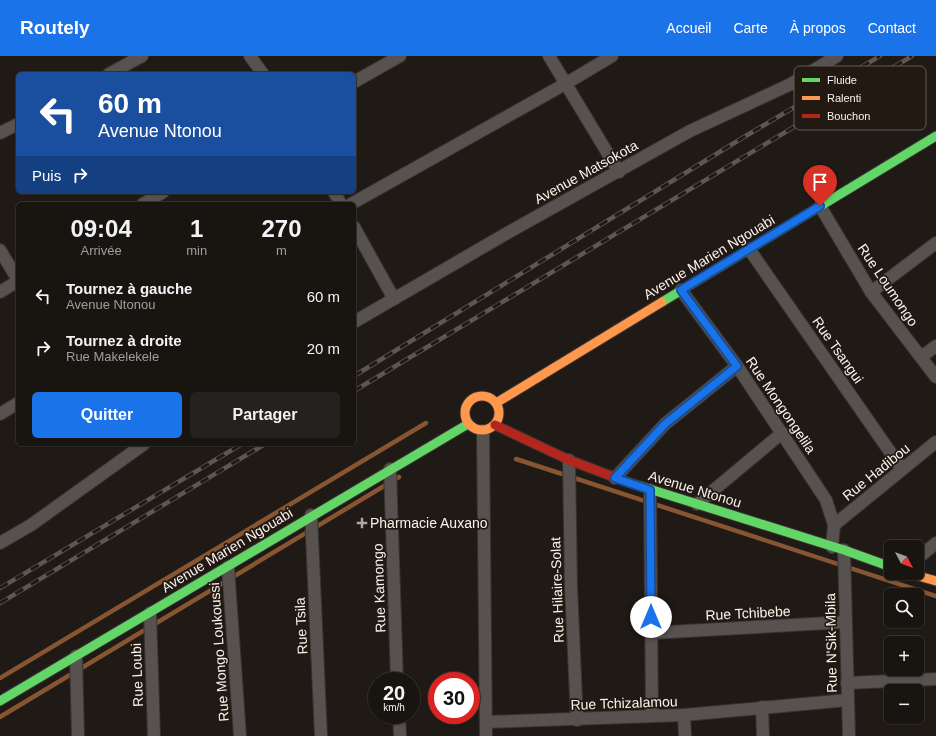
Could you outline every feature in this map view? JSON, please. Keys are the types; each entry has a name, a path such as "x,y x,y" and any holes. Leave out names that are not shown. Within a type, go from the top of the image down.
{"street":[{"path":"113,72 142,56"},
{"path":"250,56 262,72"},
{"path":"356,81 400,56"},
{"path":"549,56 619,172"},
{"path":"355,202 612,56"},
{"name":"Avenue Matsokota","path":"820,66 837,56"},
{"name":"Avenue Matsokota","path":"356,321 508,232 619,172 690,131 794,82"},
{"path":"0,133 16,125"},
{"name":"Avenue Marien Ngouabi","path":"496,402 936,136"},
{"path":"146,202 160,194"},
{"name":"Rue Loumongo","path":"820,206 871,292 936,377"},
{"path":"356,231 394,299"},
{"path":"871,292 936,244"},
{"name":"Rue Tsangui","path":"749,248 902,470"},
{"path":"0,250 16,278"},
{"path":"0,292 16,282"},
{"name":"Rue Mongongelila","path":"681,290 737,366 826,500 834,525 832,547"},
{"path":"921,357 936,346"},
{"path":"615,478 665,424 737,366"},
{"path":"480,396 489,397 496,402 499,410 499,418 495,425 483,431 474,429 468,424 464,415 466,406 471,399 480,396"},
{"path":"0,414 16,404"},
{"name":"Avenue Marien Ngouabi","path":"0,701 150,613 311,515 468,424"},
{"name":"Avenue Ntonou","path":"495,425 569,460 615,478 844,550 884,564"},
{"path":"483,431 486,736"},
{"path":"697,504 782,433"},
{"name":"Rue Hadibou","path":"834,525 936,442"},
{"path":"0,543 31,525 136,446"},
{"name":"Rue Hilaire-Solat","path":"569,460 571,587 577,720"},
{"name":"Rue Kamongo","path":"390,469 398,672"},
{"path":"650,490 652,716"},
{"name":"Rue Tsila","path":"311,515 321,736"},
{"path":"924,553 936,543"},
{"name":"Rue N'Sik-Mbila","path":"844,550 849,736"},
{"name":"Rue Mongo Loukoussi","path":"228,566 240,736"},
{"path":"924,578 936,581"},
{"name":"Rue Loubi","path":"150,613 154,736"},
{"name":"Rue Tchibebe","path":"651,633 846,622"},
{"path":"76,656 78,736"},
{"path":"847,683 936,679"},
{"name":"Rue Tchizalamou","path":"486,722 577,720 684,715 848,700"},
{"path":"762,708 763,736"},
{"path":"684,715 685,736"},
{"path":"399,724 400,736"}],"waterway":[{"path":"0,678 426,423"},
{"path":"516,459 936,596"},
{"path":"0,717 399,477"}],"railway":[{"path":"863,66 880,56"},
{"path":"895,66 912,56"},
{"path":"356,375 794,107"},
{"path":"356,390 794,127"},
{"path":"0,588 239,446"},
{"path":"0,603 262,446"}],"traffic: fast":[{"path":"662,302 936,136"},
{"path":"0,701 468,424"},
{"path":"627,482 844,550 884,564"}],"traffic: slow":[{"path":"496,403 662,302"},
{"path":"479,396 485,396 489,397 496,403 499,413 498,420 492,427 485,430 479,430 475,429 468,423 465,416 465,410 466,406 472,399 479,396"},
{"path":"924,578 936,581"}],"traffic: jam":[{"path":"495,425 569,460 627,482"}],"place":[{"name":"Pharmacie Auxano","path":"362,523"}],"route":[{"path":"651,617 650,490 615,478 665,424 737,366 681,290 820,206"}]}
